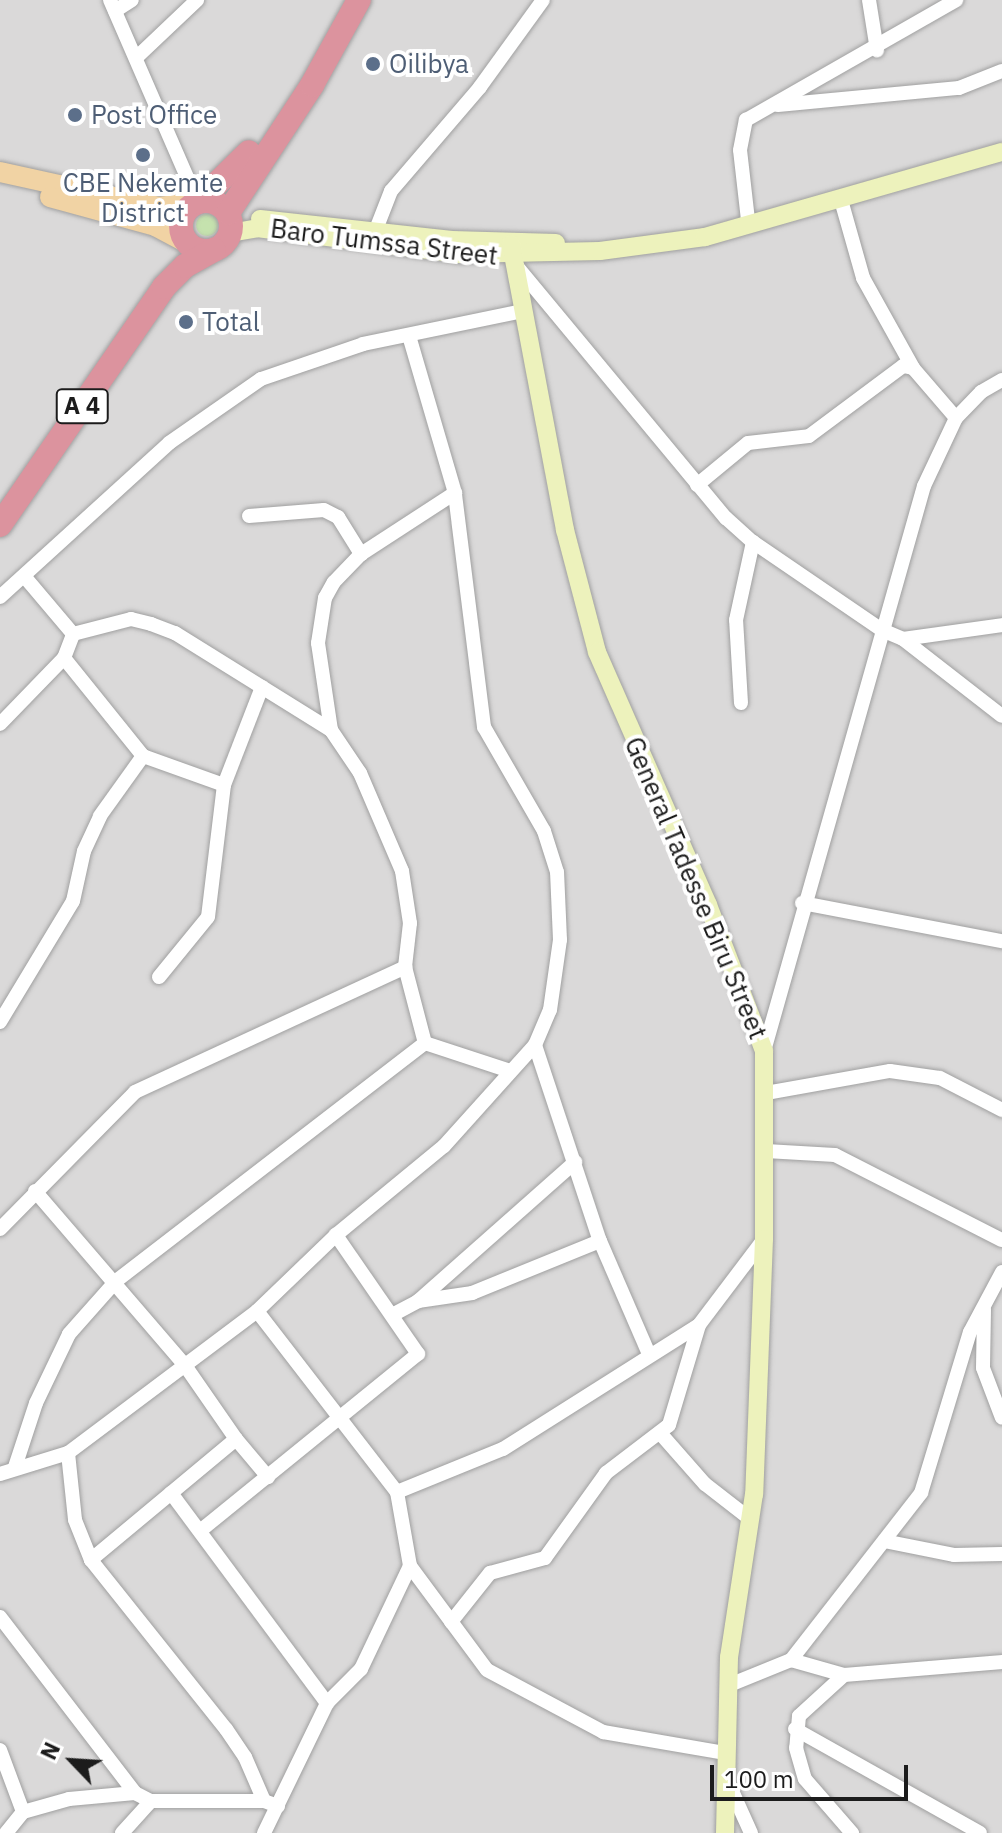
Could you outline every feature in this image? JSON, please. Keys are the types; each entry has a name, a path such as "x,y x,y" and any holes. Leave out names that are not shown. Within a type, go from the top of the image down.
{"highway":[{"name":"A 4","path":"164,287 185,266 307,82 344,8"},
{"name":"A 4","path":"198,202 246,155 307,82"},
{"path":"198,202 215,202 208,231"},
{"name":"A 4","path":"0,525 164,287 208,231"}],"main road":[{"path":"0,172 14,183 208,231"},
{"path":"83,198 159,207 198,202"}],"street":[{"path":"132,0 113,6 198,202"},
{"path":"137,57 197,0"},
{"path":"375,232 391,191 480,87 543,0"},
{"path":"869,0 877,50"},
{"path":"748,220 741,128 753,114 877,50 956,0"},
{"path":"774,105 959,88 1002,71"},
{"name":"Baro Tumssa Street","path":"208,231 257,228 368,245 512,254 674,242 841,200 1002,152"},
{"path":"841,200 863,278 913,368 956,418"},
{"name":"Baro Tumssa Street","path":"208,231 305,220 512,254 590,240 774,218"},
{"path":"512,254 697,485 753,542 882,630 903,639 1002,716"},
{"name":"General Tadesse Biru Street","path":"512,254 565,530 597,652 708,905 764,1051 764,1239 750,1519 727,1686 723,1773 725,1833"},
{"path":"0,597 169,443 235,395 304,362 523,311"},
{"path":"0,1474 68,1453 257,1311 336,1235 444,1146 535,1045 558,970 558,883 544,831 493,747 481,715 455,493 409,336"},
{"path":"697,485 748,443 809,436 893,370 913,368"},
{"path":"764,1051 802,903 924,486 956,418 981,392 1002,380"},
{"path":"331,730 318,643 320,618 334,582 361,554 455,493"},
{"path":"249,516 324,510 338,517 361,554"},
{"path":"741,703 736,620 753,542"},
{"path":"24,576 73,634"},
{"path":"73,634 131,619 151,624 331,730 360,773 402,871 410,923 405,967 425,1043"},
{"path":"903,639 1002,625"},
{"path":"0,724 64,658 73,634"},
{"path":"64,658 143,756 224,785"},
{"path":"159,977 208,917 224,785 262,687"},
{"path":"0,1022 73,901 84,851 100,816 143,756"},
{"path":"802,903 1002,941"},
{"path":"0,1229 135,1092 405,967"},
{"path":"425,1043 510,1071"},
{"path":"15,1467 36,1403 69,1334 116,1281 425,1043"},
{"path":"535,1045 600,1241 649,1354"},
{"path":"766,1093 890,1071 940,1078 1002,1110"},
{"path":"766,1151 835,1155 1002,1240"},
{"path":"394,1314 418,1301 575,1162"},
{"path":"35,1191 116,1281 184,1364 236,1439 268,1477"},
{"path":"200,1531 343,1419 418,1354 394,1314 336,1235"},
{"path":"451,1622 490,1573 545,1558 606,1473 660,1433 674,1414 699,1325 764,1239"},
{"path":"418,1301 472,1293 600,1241"},
{"path":"727,1686 791,1660 884,1541 928,1477 940,1421 970,1332 1002,1272"},
{"path":"985,1306 983,1368 1002,1418"},
{"path":"257,1311 397,1492 410,1566 487,1670 505,1684 587,1726 724,1753"},
{"path":"397,1492 503,1449 699,1325"},
{"path":"660,1433 705,1484 750,1519"},
{"path":"91,1560 236,1439"},
{"path":"68,1453 75,1520 91,1560 226,1729 271,1803"},
{"path":"171,1493 327,1703"},
{"path":"884,1541 954,1555 1002,1554"},
{"path":"264,1833 271,1803 327,1703 361,1669 410,1566"},
{"path":"0,1617 135,1793 151,1801 271,1803"},
{"path":"791,1660 844,1675 1002,1662"},
{"path":"844,1675 799,1716 795,1729 798,1763 805,1779 852,1833"},
{"path":"795,1729 980,1833"},
{"path":"0,1750 23,1812"},
{"path":"723,1773 751,1833"},
{"path":"6,1833 23,1812 79,1797 135,1793"},
{"path":"122,1833 151,1801"}],"shaded area":[{"path":"0,0 1002,0 1002,1833 0,1833"}],"green space":[{"path":"203,214 211,214 218,225 211,236 203,236 196,229 196,221"}],"place":[{"name":"Oilibya","path":"373,64"},
{"name":"Post Office","path":"75,115"},
{"name":"CBE Nekemte District","path":"143,155"},
{"name":"Total","path":"186,322"}]}
